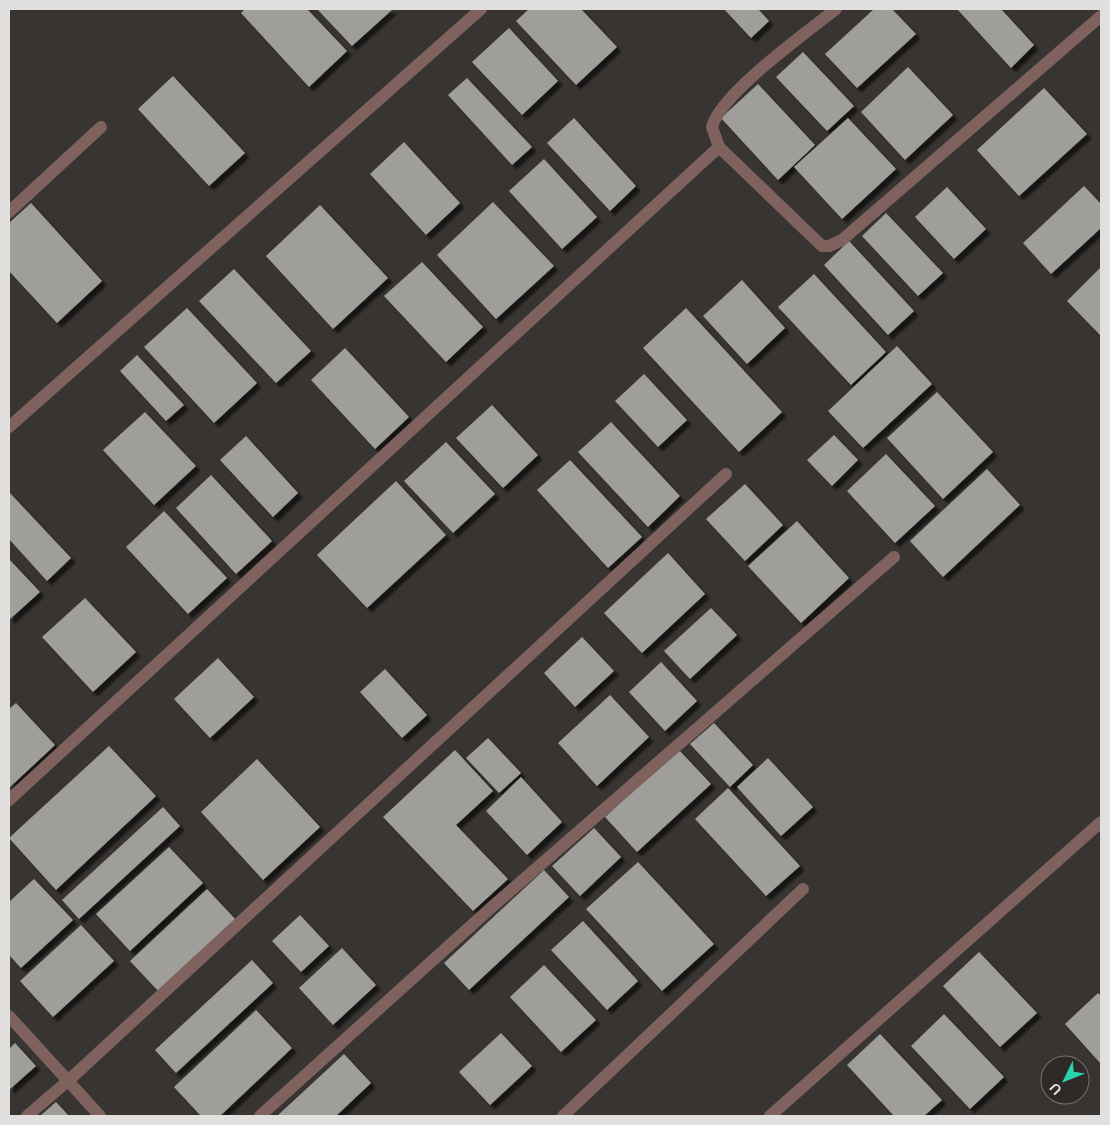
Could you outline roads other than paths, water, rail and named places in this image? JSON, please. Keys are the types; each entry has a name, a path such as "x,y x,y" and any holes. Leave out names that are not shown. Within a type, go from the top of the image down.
{"street":[{"path":"9,427 481,9"},
{"path":"836,9 772,59 722,107 712,127 720,147 822,246 829,246 842,240 1101,16"},
{"path":"9,212 101,127"},
{"path":"9,800 720,147"},
{"path":"27,1116 69,1080 726,474"},
{"path":"260,1116 500,899 894,558"},
{"path":"770,1116 1101,822"},
{"path":"564,1116 803,889"},
{"path":"9,1016 100,1116"}]}
